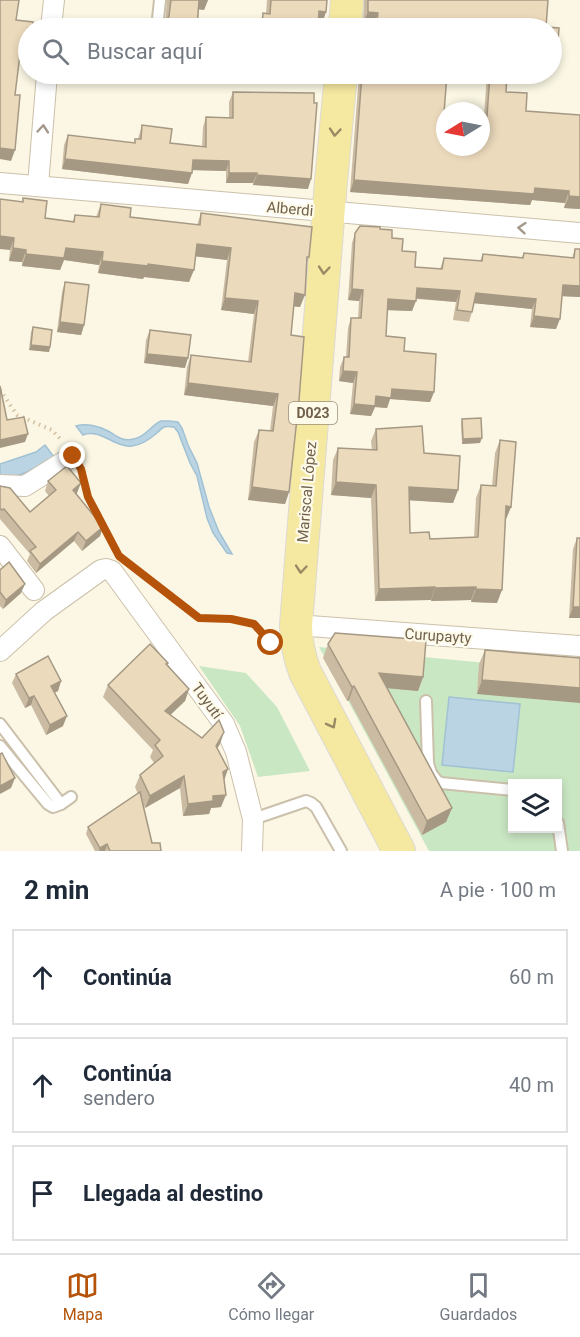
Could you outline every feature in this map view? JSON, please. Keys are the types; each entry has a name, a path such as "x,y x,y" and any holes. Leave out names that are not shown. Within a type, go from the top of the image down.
{"main road":[{"path":"346,18 347,0"},
{"name":"Mariscal López","path":"340,84 329,212 284,634 296,642 304,672 399,851"}],"street":[{"path":"52,18 54,0"},
{"path":"38,186 46,84"},
{"name":"Alberdi","path":"0,183 580,233"},
{"path":"0,485 25,486 73,456"},
{"path":"0,546 34,590"},
{"path":"0,651 44,611 100,570 119,563"},
{"name":"Tuyutí","path":"119,563 224,724 237,753 253,819 252,851"},
{"name":"Curupayty","path":"284,634 580,646"}],"lane":[{"path":"158,18 160,0"},
{"path":"426,701 428,763 436,781 508,790"},
{"path":"0,724 61,804"},
{"path":"0,746 48,804 53,807 71,797"},
{"path":"253,819 306,801 311,802 341,851"},
{"path":"559,833 562,851"}],"path":[{"path":"0,390 17,415 52,430 68,448 81,469 88,497 119,563 199,618 231,619 284,634"}],"green space":[{"path":"319,647 580,672 580,851 429,851"},
{"path":"199,666 246,673 277,707 310,771 258,777 240,726"}],"water":[{"path":"161,421 178,422 182,428 197,463 209,507 219,532 232,554 227,553 213,533 197,476 174,427 164,427 146,441 126,446 95,434 83,435 76,426 97,426 120,438 130,440 138,438"},
{"path":"45,445 54,457 22,474 0,478 0,464 36,452"},
{"path":"449,697 520,704 513,772 442,765"}],"building":[{"path":"0,0 19,0 16,20 18,20 18,70 15,95 20,95 15,150 0,148"},
{"path":"171,0 199,0 198,18 168,18"},
{"path":"271,0 327,0 326,12 319,11 319,18 263,18 263,13 270,14"},
{"path":"368,0 548,0 547,18 377,18 378,13 368,12"},
{"path":"361,84 446,84 445,102 436,102 436,156 490,156 489,84 506,84 506,92 527,93 526,111 580,115 580,197 569,196 569,191 535,188 534,194 354,180"},
{"path":"233,92 314,93 314,103 317,103 311,179 257,175 257,173 229,173 229,161 193,160 192,173 65,159 68,135 135,143 135,139 141,139 142,125 172,129 170,143 206,147 206,117 233,118"},
{"path":"23,198 47,201 45,218 74,222 75,215 99,217 101,204 131,208 130,217 200,225 201,213 312,227 309,257 307,257 305,295 295,293 291,335 304,337 289,492 252,487 259,430 273,431 278,394 188,383 191,355 251,362 258,301 225,298 231,248 197,244 194,270 102,261 103,252 66,248 64,258 26,254 26,250 13,248 14,238 0,236 0,199 23,202"},
{"path":"360,226 392,230 392,238 403,239 402,251 416,252 415,267 442,269 444,258 482,261 483,254 523,258 524,253 574,258 575,249 580,249 580,286 563,285 560,319 534,316 536,299 476,293 472,312 457,310 460,291 417,288 416,301 388,299 386,336 405,338 404,351 436,354 434,392 392,389 391,398 376,396 375,406 354,404 357,372 343,371 344,357 349,357 351,318 361,318 363,290 352,289 355,233"},
{"path":"65,282 89,285 84,325 60,322"},
{"path":"33,327 52,330 50,347 31,345"},
{"path":"150,330 191,335 188,358 147,354"},
{"path":"0,386 7,420 24,417 28,434 0,440"},
{"path":"481,418 482,438 463,439 462,419"},
{"path":"422,426 424,453 460,456 458,490 409,487 410,533 429,532 430,539 478,537 481,485 496,486 500,440 516,442 511,507 506,506 502,590 476,589 476,587 379,589 376,485 336,482 338,448 377,450 376,429"},
{"path":"67,466 81,483 73,490 103,527 86,541 78,532 40,564 30,551 36,547 4,509 0,508 0,486 10,488 30,512 56,490 48,481"},
{"path":"577,538 580,538 580,607 573,607"},
{"path":"9,562 25,584 6,600 0,592 0,570"},
{"path":"335,633 426,640 423,677 379,673 452,808 427,821 354,686 352,687 328,644"},
{"path":"150,644 189,689 165,711 202,738 219,720 224,732 216,746 228,769 223,772 226,795 213,796 213,801 188,804 184,776 150,796 140,775 163,756 155,745 160,740 108,685"},
{"path":"485,650 580,658 580,688 482,680"},
{"path":"48,656 61,681 51,686 67,716 50,725 34,696 29,698 16,674"},
{"path":"2,753 15,778 0,786 0,754"},
{"path":"140,792 152,843 160,843 161,851 110,851 107,844 100,848 88,827"}],"route":[{"path":"73,456 81,469 88,497 119,556 199,618 231,619 254,624 271,643"}]}
